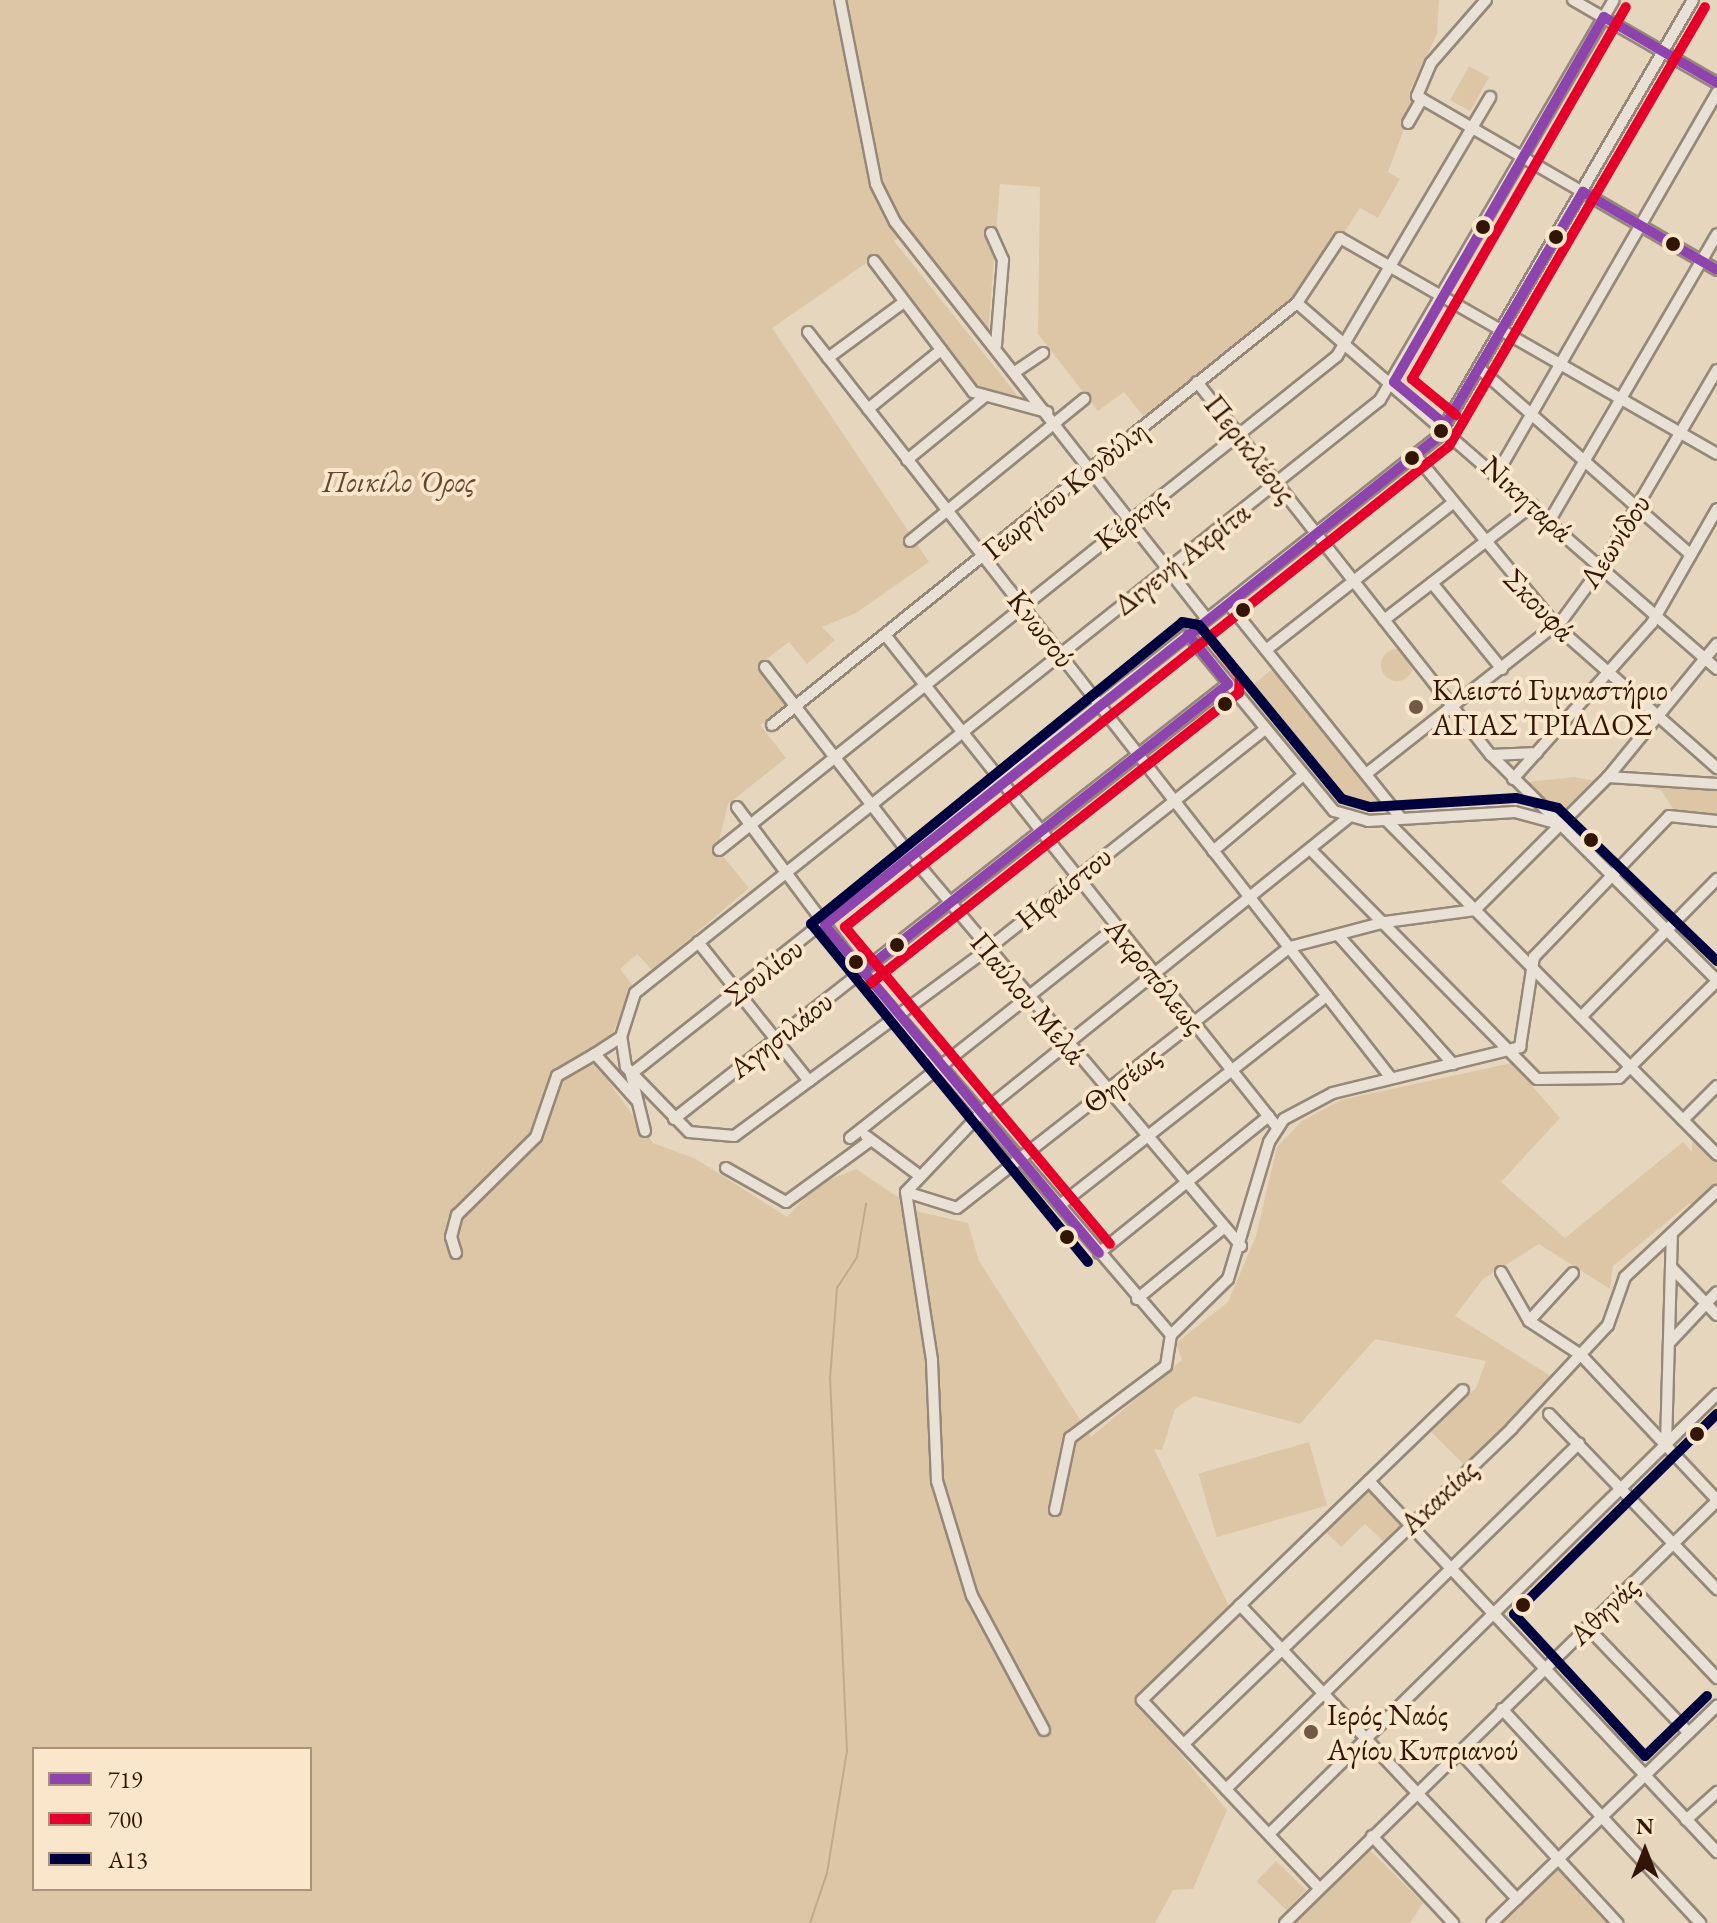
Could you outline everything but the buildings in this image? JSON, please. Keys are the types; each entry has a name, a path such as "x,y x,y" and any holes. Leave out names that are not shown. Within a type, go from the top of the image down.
{"street":[{"path":"840,0 876,184 895,222 996,346 1128,522 1207,619"},
{"path":"1408,123 1431,63 1486,0"},
{"path":"1573,0 1717,83"},
{"name":"Διγενή Ακρίτα","path":"621,1037 635,993 1278,484 1394,382 1614,0"},
{"name":"Σουλίου","path":"631,1074 825,925 1416,456 1447,426 1693,0"},
{"path":"1498,472 1717,93"},
{"path":"1420,97 1717,270"},
{"name":"Κέρκης","path":"719,850 1346,345 1490,97"},
{"path":"991,233 1003,260 996,346"},
{"path":"1550,520 1717,234"},
{"name":"Γεωργίου Κονδύλη","path":"772,725 1297,303 1340,238 1390,265"},
{"path":"874,261 941,350 984,397 1047,412"},
{"path":"1390,265 1717,454"},
{"path":"828,358 904,302"},
{"name":"Νικηταρά","path":"1297,303 1447,426 1717,669"},
{"name":"Κνωσού","path":"808,332 1061,654 1136,756 1391,1078"},
{"path":"868,409 941,350"},
{"path":"1015,372 1043,353"},
{"path":"1480,369 1691,555"},
{"name":"Λεωνίδου","path":"1366,774 1556,626 1602,566 1717,370"},
{"name":"Περικλέους","path":"1197,382 1491,755 1717,981"},
{"path":"907,460 984,397"},
{"path":"910,541 1084,399"},
{"name":"Σκουφά","path":"1416,456 1482,544 1556,626 1717,768"},
{"path":"1266,650 1450,505"},
{"path":"1384,620 1533,505"},
{"path":"1513,779 1657,615 1717,509"},
{"path":"1432,583 1502,669"},
{"path":"1228,603 1401,818"},
{"path":"1188,634 1301,777 1349,817 1386,820 1515,812 1561,827"},
{"name":"Ακροπόλεως","path":"886,636 1277,1127"},
{"path":"1475,910 1608,777 1660,719 1717,644"},
{"name":"Παύλου Μελά","path":"765,667 950,904 1221,1230 1241,1246"},
{"name":"Αγησιλάου","path":"674,1119 1228,684"},
{"name":"Ηφαίστου","path":"674,1119 702,1138 747,1128 988,949 1264,730"},
{"path":"1491,755 1537,753"},
{"path":"1213,851 1301,777"},
{"path":"1608,777 1717,784"},
{"path":"737,807 861,973 1137,1299 1171,1335"},
{"path":"1055,1510 1070,1438 1166,1366 1171,1335 1223,1287 1241,1246 1277,1127 1312,1102 1391,1078 1507,1052 1526,1037 1530,965 1614,879 1669,816 1717,821"},
{"path":"1044,1730 972,1596 937,1481 936,1398 906,1192 916,1173 981,1113 1349,817"},
{"path":"1386,820 1717,1155"},
{"path":"1310,849 1537,1079 1619,1078 1717,981"},
{"path":"1581,1017 1717,879"},
{"name":"Θησέως","path":"906,1192 953,1210 1290,947 1385,922 1475,910"},
{"path":"916,1173 871,1140 854,1135 1116,927"},
{"path":"1338,935 1453,1064"},
{"path":"698,942 809,1081"},
{"path":"1060,1205 1327,996"},
{"path":"456,1253 451,1237 457,1215 536,1137 557,1076 621,1037 645,1131"},
{"path":"595,1054 640,1104"},
{"path":"631,1074 674,1119"},
{"path":"1683,1120 1717,1086"},
{"path":"1099,1253 1269,1116"},
{"path":"726,1168 786,1202 871,1140"},
{"name":"Ακακίας","path":"1184,1744 1581,1355 1608,1325 1625,1277 1717,1191"},
{"path":"1137,1299 1221,1230"},
{"path":"1666,1445 1672,1236"},
{"path":"1672,1268 1717,1315"},
{"path":"1501,1272 1529,1321 1581,1355 1717,1501"},
{"path":"1529,1321 1573,1273"},
{"path":"1671,1341 1717,1292"},
{"path":"1319,1888 1142,1700 1463,1390"},
{"path":"1269,1834 1717,1394"},
{"path":"1549,1414 1717,1589"},
{"path":"1226,1789 1579,1443"},
{"path":"1369,1481 1717,1852"},
{"name":"Αθηνάς","path":"1285,1923 1717,1501"},
{"path":"1630,1586 1717,1678"},
{"path":"1240,1605 1517,1899"},
{"path":"1587,1627 1689,1733"},
{"path":"1492,1923 1717,1706"},
{"path":"1502,1709 1700,1923"},
{"path":"1459,1751 1617,1923"},
{"path":"1686,1820 1717,1792"},
{"path":"1372,1836 1453,1923"}],"green space":[{"name":"Ποικίλο Όρος","path":"0,0 1439,0 1437,34 1409,92 1413,105 1388,172 1400,179 1378,218 1360,208 1342,236 1333,235 1290,301 1145,418 1124,392 1098,411 1038,334 1040,187 1000,184 988,333 907,232 894,241 1025,405 975,389 875,257 772,328 929,562 856,613 822,627 835,640 807,664 789,642 760,664 789,703 760,725 786,758 728,804 717,849 749,888 652,970 637,954 620,969 632,985 611,1038 582,1056 592,1059 653,1143 696,1159 787,1217 817,1185 856,1169 920,1212 968,1223 979,1261 1091,1437 1182,1360 1176,1343 1228,1302 1256,1236 1277,1147 1302,1121 1341,1100 1512,1063 1560,1118 1501,1182 1565,1238 1683,1142 1692,1152 1693,1130 1717,1155 1717,1191 1690,1218 1690,1203 1613,1266 1610,1289 1539,1244 1483,1279 1455,1316 1554,1378 1466,1467 1431,1432 1476,1388 1486,1361 1375,1339 1300,1424 1194,1396 1175,1409 1162,1450 1154,1449 1229,1606 1136,1700 1227,1810 1193,1889 1173,1890 1155,1923 0,1923"},
{"path":"1469,66 1489,77 1470,111 1450,100"},
{"path":"1397,649 1409,653 1413,665 1409,677 1397,681 1385,677 1381,665 1385,653"},
{"path":"1274,668 1391,812 1351,810 1329,798 1244,692"},
{"path":"1574,777 1597,781 1563,816 1527,782"},
{"path":"1620,783 1717,787 1717,819 1677,815 1661,790"},
{"path":"1309,1442 1327,1505 1217,1537 1198,1474"},
{"path":"1368,1488 1401,1525 1384,1542 1365,1524 1341,1547 1323,1529"},
{"path":"1368,1848 1423,1903 1410,1923 1294,1923"},
{"path":"1276,1861 1306,1890 1287,1910 1257,1881"},
{"path":"1557,1867 1608,1923 1498,1923"}],"waterway":[{"path":"810,1923 827,1873 847,1751 830,1379 837,1288 857,1257 866,1204"}],"transit line":[{"name":"700","path":"1456,415 1412,379 1626,7"},
{"name":"700","path":"1110,1244 845,927 1449,446 1705,7"},
{"name":"719","path":"1447,426 1394,382 1604,17 1717,83"},
{"name":"719","path":"1099,1253 825,925 1438,437 1583,192 1717,270"},
{"name":"A13","path":"1088,1262 811,924 1182,622 1199,625 1342,799 1370,807 1516,798 1558,808 1717,961"},
{"name":"700","path":"870,984 1239,693 1240,676 1199,625"},
{"name":"719","path":"861,973 1228,684 1188,634"},
{"name":"A13","path":"1707,1696 1645,1756 1514,1614 1717,1414"}],"place":[{"name":"Κλειστό Γυμναστήριο ΑΓΙΑΣ ΤΡΙΑΔΟΣ","path":"1416,707"},
{"name":"Ιερός Ναός Αγίου Κυπριανού","path":"1311,1732"}]}
